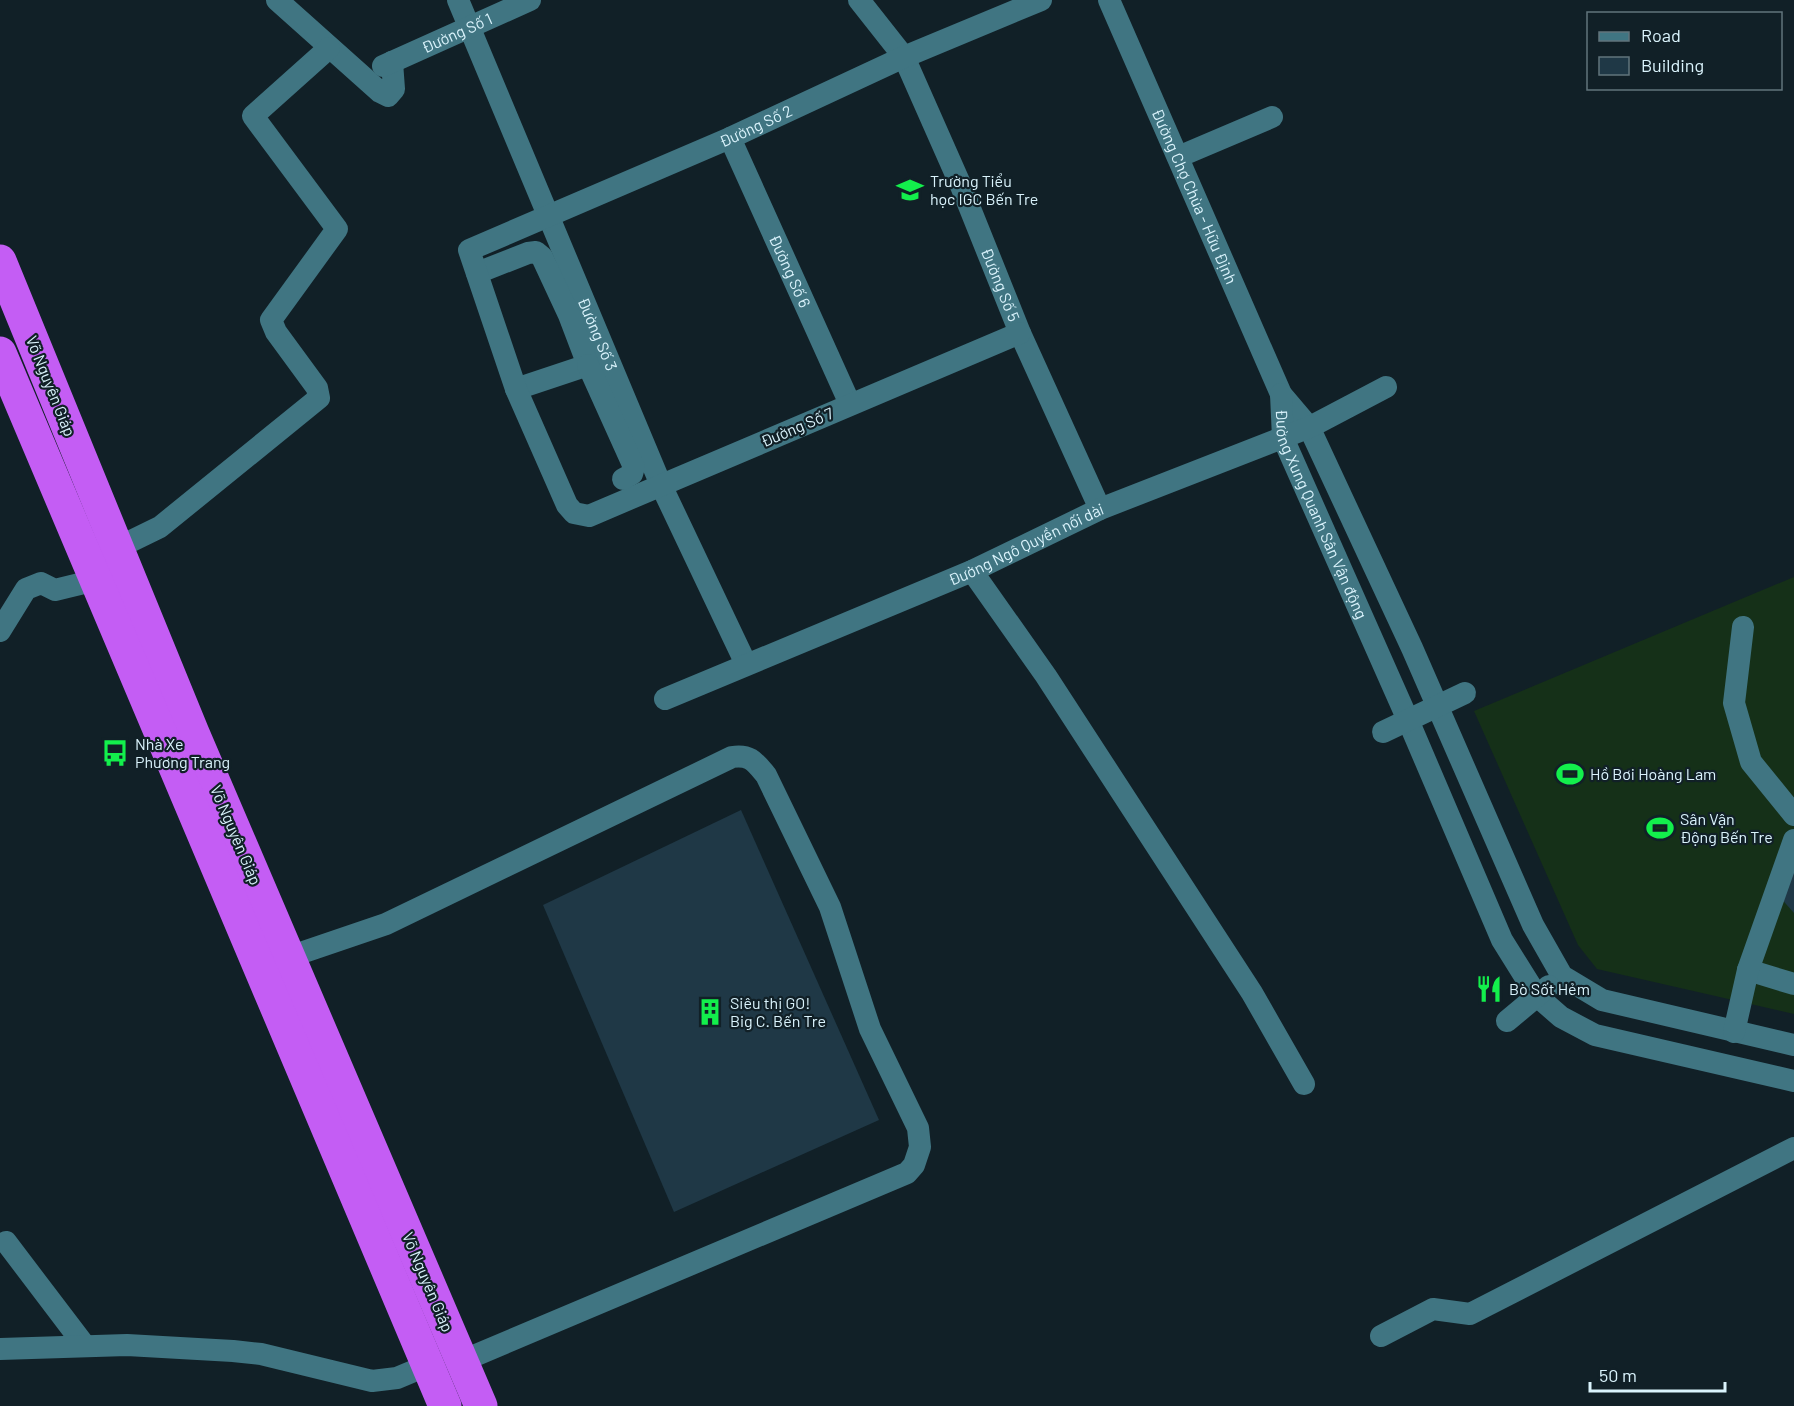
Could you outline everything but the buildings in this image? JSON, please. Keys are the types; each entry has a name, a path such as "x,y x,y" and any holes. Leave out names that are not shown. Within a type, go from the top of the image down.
{"highway":[{"name":"Võ Nguyên Giáp","path":"0,261 117,548 179,738 445,1406"},
{"name":"Võ Nguyên Giáp","path":"0,353 96,580 179,738 289,957 481,1406"}],"street":[{"path":"117,548 160,527 319,398 317,388 276,332 271,320 338,229 252,116 329,48 278,0"},
{"name":"Đường Số 3","path":"458,0 661,485 746,664"},
{"name":"Đường Số 1","path":"329,48 380,92 388,96 394,89 387,64 530,0"},
{"name":"Đường Số 5","path":"859,0 904,57 1020,333 1100,509"},
{"name":"Đường Số 2","path":"477,273 470,250 730,138 904,57 1041,0"},
{"name":"Đường Chợ Chùa - Hữu Định","path":"1109,0 1281,394"},
{"path":"1178,157 1272,117"},
{"name":"Đường Số 6","path":"730,138 850,404"},
{"path":"588,365 516,389 477,273 528,253 536,252 542,257 634,467 632,474 623,479"},
{"name":"Đường Số 7","path":"516,389 567,505 574,513 589,516 1020,333"},
{"name":"Đường Ngô Quyền nối dài","path":"665,699 972,570 1100,509 1309,427 1386,387"},
{"name":"Đường Xung Quanh Sân Vận động","path":"1281,394 1309,427 1437,706 1533,925 1562,976 1602,1000 1794,1045"},
{"name":"Đường Xung Quanh Sân Vận động","path":"1281,394 1283,438 1408,720 1502,940 1537,996 1561,1017 1595,1035 1794,1081"},
{"path":"972,570 1046,676 1252,993 1304,1084"},
{"path":"0,631 26,589 33,585 41,583 55,590 96,580"},
{"path":"1743,627 1734,703 1751,762 1794,815"},
{"path":"1383,732 1465,693"},
{"path":"289,957 386,924 732,757 752,758 766,775 830,907 870,1029 918,1128 920,1148 914,1165 907,1173 462,1361"},
{"path":"1734,1032 1748,970 1794,840"},
{"path":"1748,970 1794,984"},
{"path":"1507,1021 1562,976"},
{"path":"1381,1336 1433,1309 1470,1314 1794,1148"},
{"path":"6,1242 85,1346"},
{"path":"0,1348 127,1346 261,1354 372,1381 397,1378 428,1365"}],"green space":[{"name":"Sân Vận Động Bến Tre","path":"1794,577 1794,1014 1597,969 1578,945 1474,711"}],"place":[{"name":"Trường Tiểu học IGC Bến Tre","path":"910,190"},
{"name":"Nhà Xe Phương Trang","path":"115,753"},
{"name":"Hồ Bơi Hoàng Lam","path":"1570,774"},
{"name":"Sân Vận Động Bến Tre","path":"1660,828"},
{"name":"Bò Sốt Hẻm","path":"1489,989"},
{"name":"Siêu thị GO! Big C. Bến Tre","path":"710,1012"}]}
